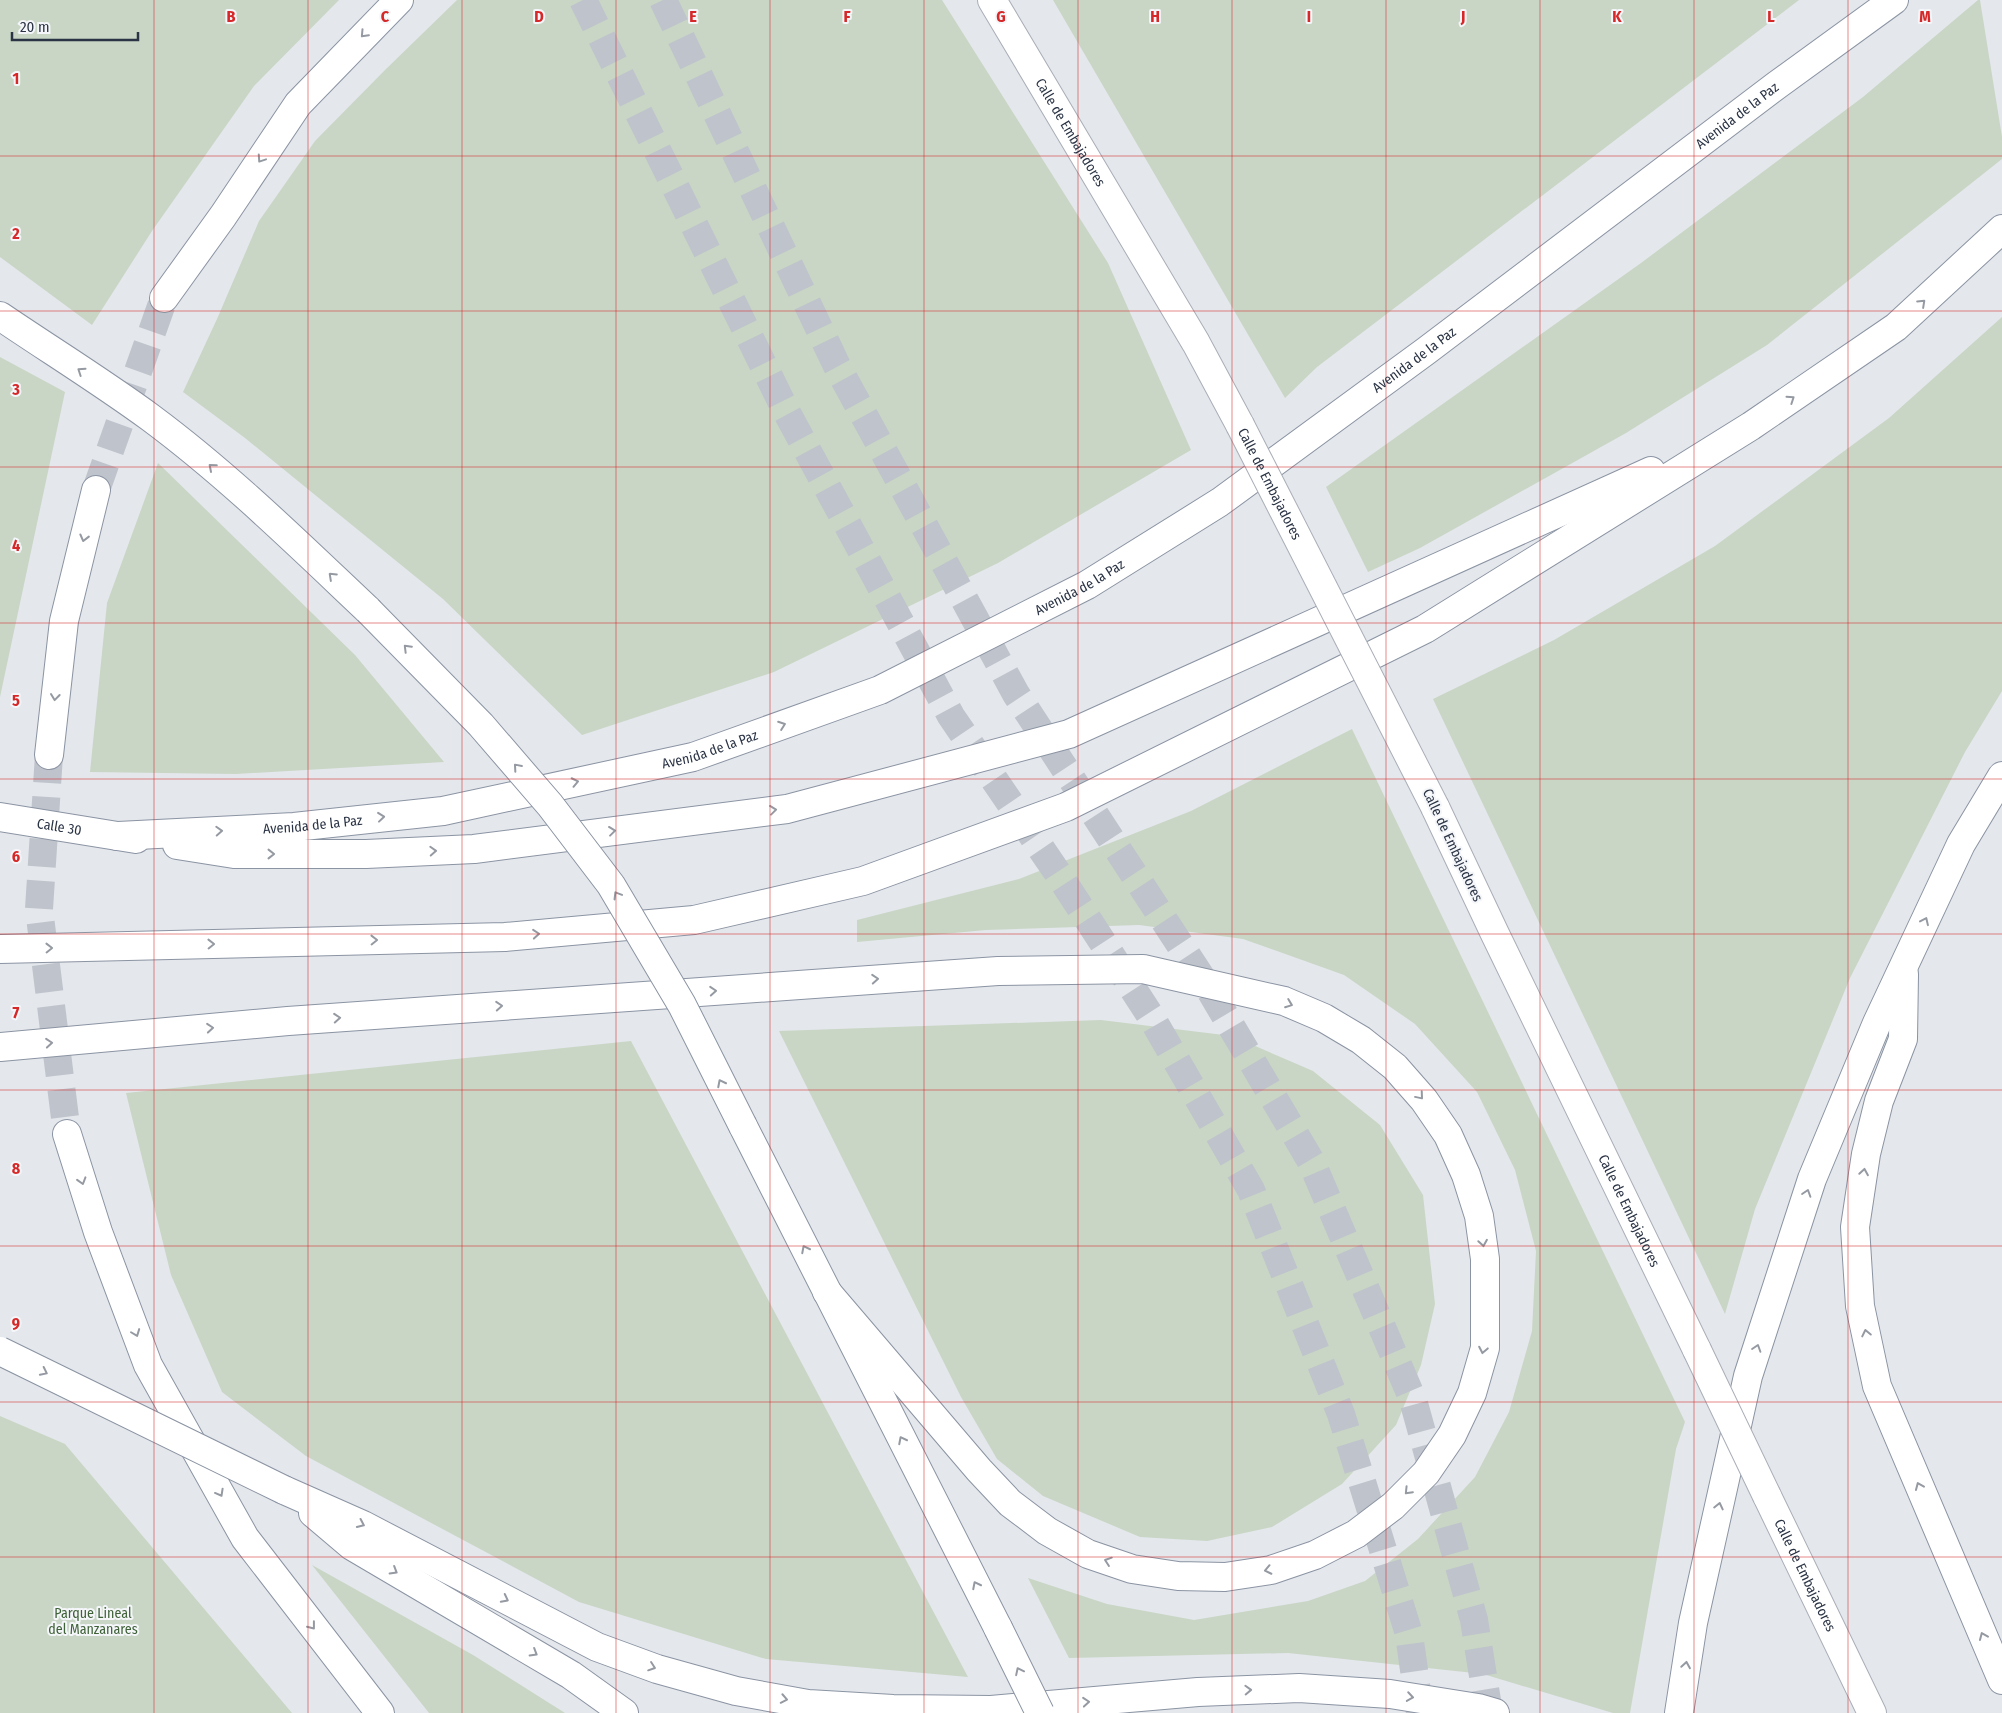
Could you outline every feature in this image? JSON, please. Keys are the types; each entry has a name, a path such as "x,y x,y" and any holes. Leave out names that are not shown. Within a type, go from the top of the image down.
{"main road":[{"path":"164,298 223,216 298,104 399,0"},
{"name":"Calle de Embajadores","path":"992,0 1196,343 1240,425 1435,807 1872,1713"},
{"name":"Avenida de la Paz","path":"118,836 294,827 442,811 693,757 880,690 1087,585 1220,502 1426,351 1777,85 1894,0"},
{"path":"0,949 505,937 694,920 863,881 1066,807 1425,628 1750,426 1896,327 2002,229"},
{"path":"0,316 151,418 197,455 282,529 368,610 481,725 550,805 611,885 682,1005 1040,1713"},
{"path":"118,836 234,854 366,854 474,849 787,809 1069,734 1750,426"},
{"path":"48,755 64,621 96,490"},
{"path":"1679,1713 1693,1622 1748,1376 1812,1179 1876,1022 1961,844 2002,776"},
{"name":"Calle 30","path":"0,817 118,836"},
{"path":"1904,965 1903,1039 1879,1101 1866,1154 1855,1227 1860,1306 1876,1386 2002,1680"},
{"path":"0,1047 288,1021 998,971 1143,969 1284,1002 1324,1018 1361,1040 1395,1067 1424,1100 1443,1128 1466,1175 1479,1216 1485,1259 1485,1348 1472,1393 1452,1435 1426,1472 1413,1486 1393,1506 1356,1534 1315,1555 1271,1570 1225,1577 1178,1576 1132,1569 1088,1554 1047,1531 1010,1503 979,1470 827,1292"},
{"path":"67,1134 98,1232 148,1365 245,1538 380,1713"},
{"path":"0,1351 284,1490 363,1525 598,1647 658,1669 719,1686 799,1702 893,1710 991,1710 1198,1692 1299,1688 1390,1694 1478,1708 1495,1713"},
{"path":"284,1490 352,1546 571,1675 624,1713"}],"green space":[{"path":"0,0 339,0 254,86 152,231 92,325 0,257"},
{"path":"457,0 942,0 1108,263 1191,450 998,563 774,672 582,735 443,599 245,438 183,392 259,221 315,141"},
{"path":"1053,0 1799,0 1317,367 1285,398"},
{"path":"1980,0 2002,137 2002,159 1767,345 1626,433 1420,548 1368,572 1326,487 1641,263 1863,97"},
{"path":"2002,317 2002,691 1965,752 1850,978 1755,1209 1725,1314 1433,699 1554,640 1715,546 1889,418"},
{"path":"0,357 65,392 0,697"},
{"path":"158,463 355,655 444,762 236,774 90,772 107,603"},
{"path":"1352,729 1685,1422 1676,1449 1630,1713 1613,1713 1483,1674 1288,1653 1069,1658 1028,1578 1107,1604 1194,1620 1308,1601 1365,1581 1418,1539 1475,1477 1509,1412 1532,1331 1536,1251 1515,1170 1477,1092 1415,1024 1344,975 1243,939 1139,925 986,930 857,942 857,920 1019,879 1191,811"},
{"path":"1101,1020 1232,1036 1313,1071 1380,1125 1423,1195 1435,1304 1421,1365 1396,1425 1342,1484 1272,1527 1207,1541 1140,1537 1043,1496 997,1459 961,1397 779,1031"},
{"path":"631,1041 968,1677 766,1659 579,1602 306,1456 222,1392 171,1275 126,1093"},
{"name":"Parque Lineal del Manzanares","path":"0,1416 65,1444 292,1713 0,1713"},
{"path":"312,1565 473,1655 565,1713 429,1713"}],"tunnel":[{"path":"583,0 786,411 951,716 1057,872 1150,1015 1251,1190 1341,1414 1409,1634 1420,1713"},
{"path":"663,0 837,366 1016,694 1211,992 1312,1163 1413,1400 1474,1620 1489,1713"},
{"path":"96,490 164,298"},
{"path":"49,755 39,909 67,1134"}]}
